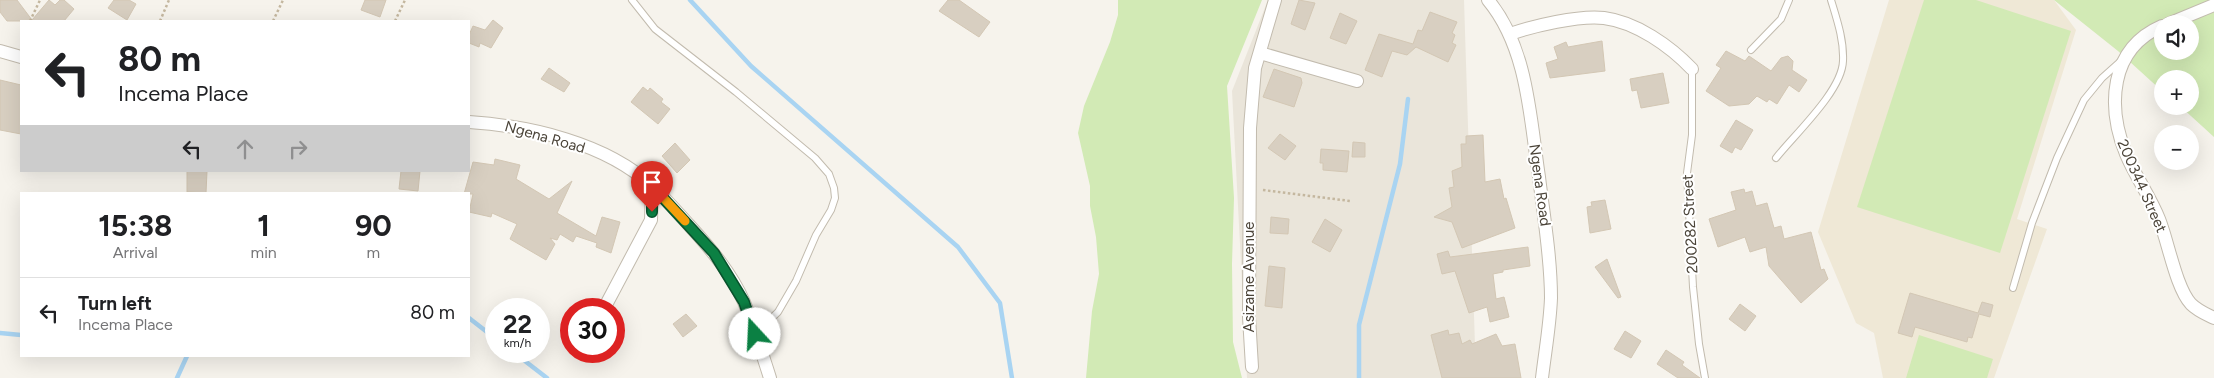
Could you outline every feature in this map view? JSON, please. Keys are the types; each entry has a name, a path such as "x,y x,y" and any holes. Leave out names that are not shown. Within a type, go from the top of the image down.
{"street":[{"name":"Asizame Avenue","path":"1252,367 1249,317 1249,188 1252,101 1256,68 1275,0"},
{"name":"Ngena Road","path":"1488,0 1497,10 1510,34 1526,85 1549,255 1551,300 1542,378"},
{"path":"2190,15 2214,5"},
{"path":"1510,34 1585,18 1604,18 1622,23 1645,34 1677,54 1692,69"},
{"name":"200344 Street","path":"2154,30 2144,36 2124,59 2118,74 2114,96 2118,132 2127,156 2158,216 2180,284 2189,302 2198,310 2214,318"},
{"path":"0,51 20,57"},
{"path":"1260,52 1357,81"},
{"name":"Ngena Road","path":"470,122 506,124 573,141 604,155 652,186 714,253 744,302 770,378"},
{"path":"610,298 651,220 652,186"}],"lane":[{"path":"632,0 655,29 736,92 815,158 829,174 835,198 831,210 816,236 796,281 778,312 755,334"},
{"path":"1751,50 1780,19 1789,0"},
{"path":"1776,158 1831,94 1842,71 1844,59 1841,34 1832,0"},
{"path":"2013,288 2032,223 2057,158 2080,108 2084,100 2102,78 2124,59"},
{"name":"200282 Street","path":"1692,69 1692,136 1687,173 1693,288 1705,378"}],"path":[{"path":"30,20 40,0"},
{"path":"160,20 169,0"},
{"path":"273,20 283,0"},
{"path":"395,20 405,0"},
{"path":"1249,188 1350,201"}],"shaded area":[{"path":"1268,0 1464,0 1476,378 1247,378 1232,91"},
{"path":"1889,0 2054,0 2076,30 2017,219 2047,229 1994,378 1883,378 1874,333 1856,323 1818,232"}],"green space":[{"path":"1118,0 1262,0 1227,86 1234,198 1232,264 1233,342 1242,378 1086,378 1092,311 1099,274 1096,237 1090,206 1090,186 1078,133 1084,106 1110,42 1118,15"},
{"path":"1924,0 1976,0 2071,31 2000,253 1857,207"},
{"path":"2054,0 2214,0 2214,137 2190,115 2199,115 2199,70 2154,70 2154,84 2118,51"},
{"path":"1919,335 1993,359 1987,378 1906,378"}],"building":[{"path":"0,0 17,0 32,20 7,21 0,12"},
{"path":"49,0 55,5 60,0 64,0 74,9 65,20 32,20"},
{"path":"114,0 129,0 136,4 127,20 108,8"},
{"path":"365,0 386,0 380,17 361,10"},
{"path":"948,0 959,0 990,22 979,37 939,11"},
{"path":"1299,0 1315,3 1305,30 1291,24"},
{"path":"1430,12 1457,22 1452,33 1455,35 1452,43 1456,45 1448,62 1416,47 1407,55 1392,51 1382,77 1365,70 1379,34 1413,44 1418,30 1422,31"},
{"path":"1340,13 1357,21 1346,44 1330,38"},
{"path":"493,20 503,28 491,48 480,43 479,47 470,43 470,33 473,26 485,30"},
{"path":"1602,41 1605,71 1550,78 1546,63 1558,59 1554,47 1566,42 1568,47"},
{"path":"1726,51 1745,61 1749,56 1771,71 1781,58 1788,56 1793,61 1792,70 1807,80 1799,92 1789,85 1777,104 1769,99 1767,102 1757,96 1749,104 1729,106 1706,91 1721,68 1716,65"},
{"path":"549,68 570,83 564,92 541,79"},
{"path":"1274,69 1301,78 1302,83 1294,107 1263,97"},
{"path":"1663,73 1669,103 1641,108 1637,90 1632,91 1630,79"},
{"path":"0,80 20,85 20,134 0,130"},
{"path":"643,87 648,91 650,88 663,99 661,102 670,109 658,124 631,102"},
{"path":"1736,120 1753,130 1741,150 1735,147 1732,153 1720,146"},
{"path":"1280,134 1296,146 1285,160 1268,148"},
{"path":"1483,135 1485,182 1500,179 1504,199 1506,198 1515,228 1462,248 1452,222 1434,217 1452,207 1449,188 1454,187 1452,171 1462,167 1461,144 1466,144 1466,136"},
{"path":"1353,142 1365,143 1365,157 1352,157"},
{"path":"675,143 690,160 677,173 662,156"},
{"path":"1321,149 1349,151 1347,172 1323,170 1323,163 1320,163"},
{"path":"495,159 520,165 516,179 549,199 572,181 557,213 596,236 602,217 620,222 611,253 596,247 597,243 576,236 573,242 560,234 557,240 550,238 555,244 546,260 510,239 517,224 492,213 491,217 470,212 473,194 465,192 473,162 494,165"},
{"path":"187,172 207,172 206,192 187,192"},
{"path":"401,172 420,172 418,191 399,189"},
{"path":"1744,189 1745,193 1752,191 1756,206 1767,203 1774,228 1781,226 1784,239 1811,232 1821,270 1824,269 1828,279 1801,303 1769,266 1766,247 1750,252 1745,237 1718,247 1709,219 1736,210 1731,192"},
{"path":"1605,200 1611,229 1590,233 1587,207 1592,206 1591,202"},
{"path":"1271,217 1289,219 1288,234 1270,233"},
{"path":"1325,219 1342,230 1330,252 1312,242"},
{"path":"1528,247 1530,266 1503,270 1503,272 1493,274 1496,299 1504,297 1509,317 1490,322 1487,307 1469,313 1455,271 1442,274 1437,254 1448,251 1450,257"},
{"path":"1607,259 1621,297 1618,298 1595,267"},
{"path":"1269,266 1285,268 1282,308 1265,306"},
{"path":"1910,293 1978,313 1982,302 1993,305 1990,317 1979,314 1972,338 1968,337 1967,342 1915,327 1912,337 1898,333"},
{"path":"1740,304 1756,316 1745,331 1729,319"},
{"path":"686,314 697,326 683,337 673,324"},
{"path":"1448,330 1449,335 1459,333 1462,344 1470,340 1472,344 1496,334 1502,346 1515,344 1521,378 1442,378 1431,335"},
{"path":"1625,331 1641,341 1631,358 1614,349"},
{"path":"1666,350 1684,362 1682,365 1700,378 1678,378 1657,364"}],"waterway":[{"path":"690,0 751,66 958,247 1000,303 1012,378"},
{"path":"1359,378 1359,325 1400,164 1408,99"},
{"path":"470,319 485,330"},
{"path":"0,333 20,335"},
{"path":"177,378 187,357"},
{"path":"528,363 547,378"}],"slow traffic":[{"path":"656,190 685,221"}],"route":[{"path":"652,212 652,186 714,253 732,279 744,302 755,334"}]}
